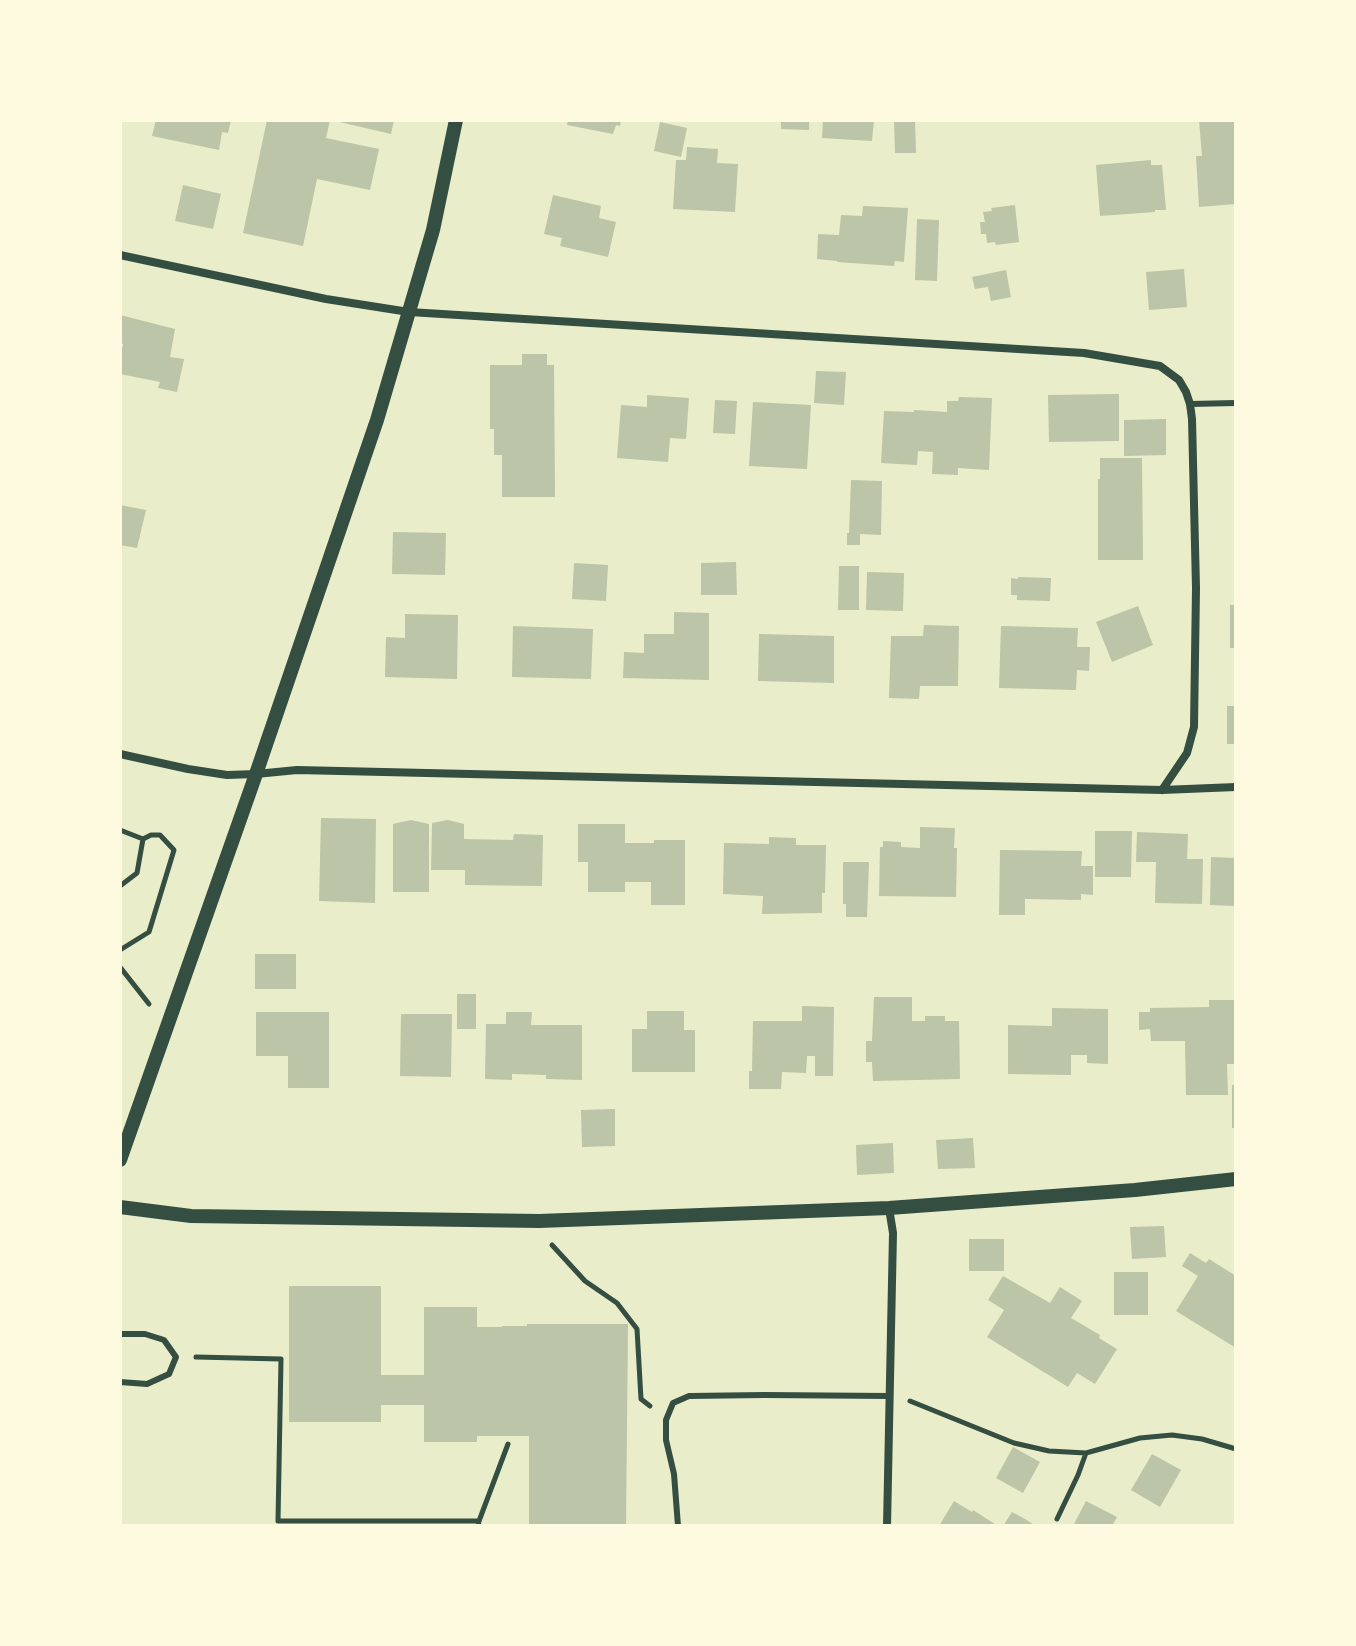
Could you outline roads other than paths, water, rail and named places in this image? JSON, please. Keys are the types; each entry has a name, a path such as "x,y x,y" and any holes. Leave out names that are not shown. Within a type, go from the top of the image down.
{"street":[{"path":"120,1160 377,420 433,230 456,120"},
{"path":"120,255 326,299 409,312 1084,353 1160,366 1179,380 1190,404 1196,588 1194,727 1187,753 1162,790"},
{"path":"120,754 227,775 313,770 1162,790 1236,787"},
{"path":"120,1207 191,1216 539,1221 889,1208 1135,1190 1236,1179"},
{"path":"887,1526 893,1233 889,1208"}],"lane":[{"path":"1190,404 1236,403"},
{"path":"120,1334 145,1334 164,1340 176,1357 169,1374 147,1384 120,1382"},
{"path":"678,1526 674,1474 666,1440 666,1420 673,1403 689,1396 889,1396"}]}
